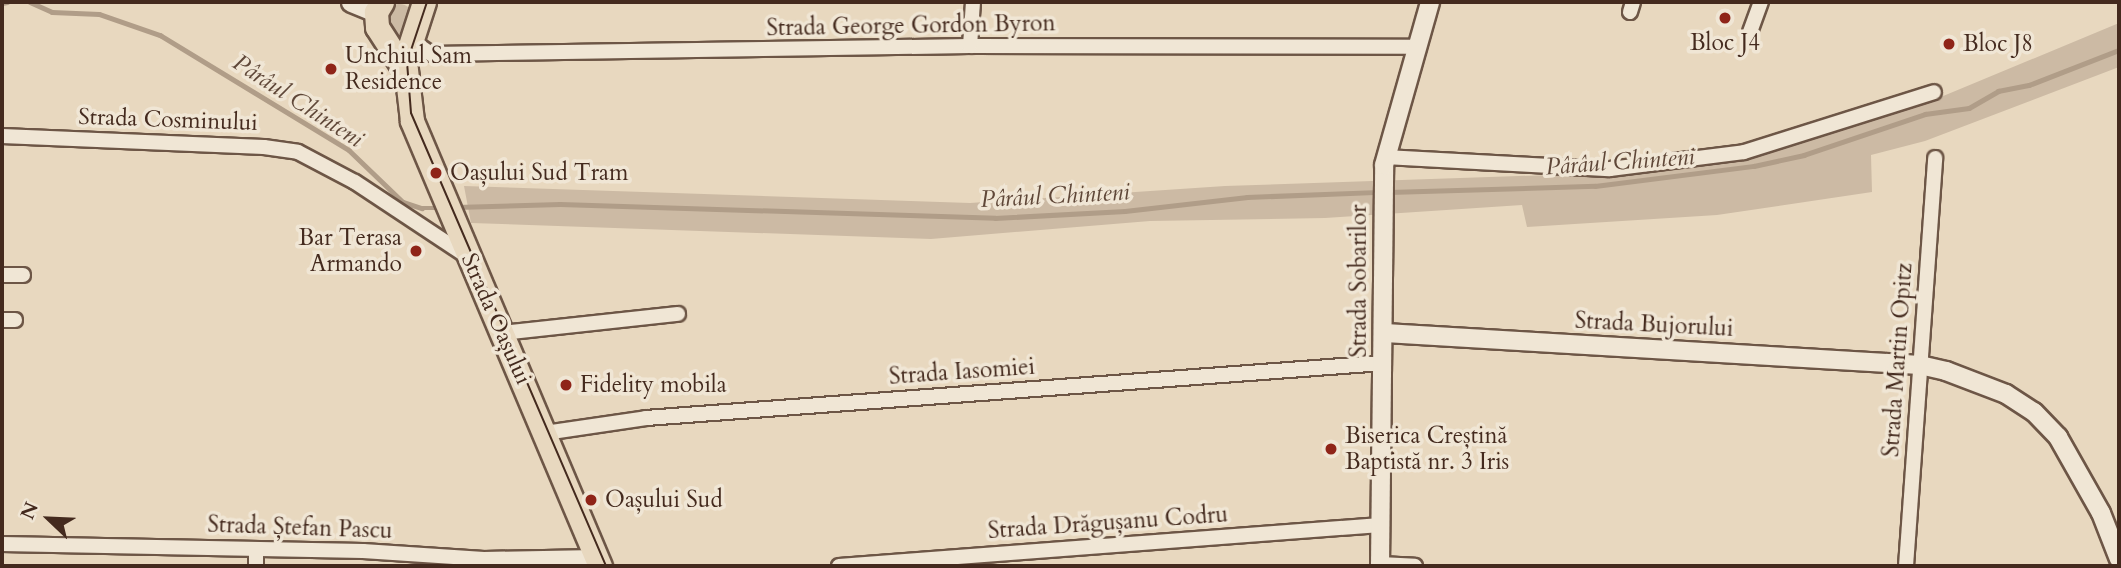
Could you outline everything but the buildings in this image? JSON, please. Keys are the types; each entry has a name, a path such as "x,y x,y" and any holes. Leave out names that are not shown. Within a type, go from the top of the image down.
{"main road":[{"path":"351,2 379,7"},
{"name":"Strada Oașului","path":"422,3 404,69 407,107 598,562"},
{"name":"Strada Oașului","path":"379,7 377,27 404,69"},
{"path":"384,38 400,44 411,40"}],"street":[{"path":"970,46 973,2"},
{"name":"Strada Sobarilor","path":"1380,565 1385,334 1384,165 1430,2"},
{"path":"1750,32 1760,2"},
{"name":"Strada George Gordon Byron","path":"411,40 431,54 970,46 1416,47"},
{"path":"1384,165 1624,167 1744,152 1934,92"},
{"name":"Strada Cosminului","path":"2,136 264,146 298,152 346,177 469,258"},
{"name":"Strada Martin Opitz","path":"1906,566 1935,158"},
{"path":"2,275 23,275"},
{"path":"502,333 678,314"},
{"name":"Strada Bujorului","path":"1385,334 1920,365 1976,381 2034,412 2058,437 2079,469 2119,559"},
{"name":"Strada Iasomiei","path":"545,433 646,418 1383,363"},
{"name":"Strada Drăgușanu Codru","path":"839,566 1380,525"},
{"name":"Strada Ștefan Pascu","path":"2,544 256,549 389,560 598,562"},
{"path":"256,549 256,566"},
{"path":"1380,565 1415,566"}],"shaded area":[{"path":"399,4 410,8 414,19 410,30 399,34 388,30 384,19 388,8"},
{"path":"2119,23 2119,67 1925,141 1871,155 1872,192 1717,215 1527,227 1522,205 1325,218 1150,221 931,239 471,223 464,186 970,203 1225,186 1670,171 1755,157 1924,104"}],"waterway":[{"name":"Pârâul Chinteni","path":"2,3 7,2"},
{"name":"Pârâul Chinteni","path":"30,2 52,12 99,14 160,35 349,150 403,202 422,208 440,208"},
{"name":"Pârâul Chinteni","path":"1389,192 1595,186 1754,166 1804,155 1925,114 1969,108 1998,91 2029,85 2119,50"},
{"name":"Pârâul Chinteni","path":"456,207 560,204 995,218 1125,211 1247,197 1380,192"}],"tram line":[{"path":"427,2 407,62 411,113 606,566"}],"place":[{"name":"Bloc J4","path":"1725,18"},
{"name":"Bloc J8","path":"1949,44"},
{"name":"Unchiul Sam Residence","path":"331,69"},
{"name":"Oașului Sud Tram","path":"436,173"},
{"name":"Bar Terasa Armando","path":"416,251"},
{"name":"Fidelity mobila","path":"566,385"},
{"name":"Biserica Creștină Baptistă nr. 3 Iris","path":"1331,449"},
{"name":"Oașului Sud","path":"591,500"}]}
